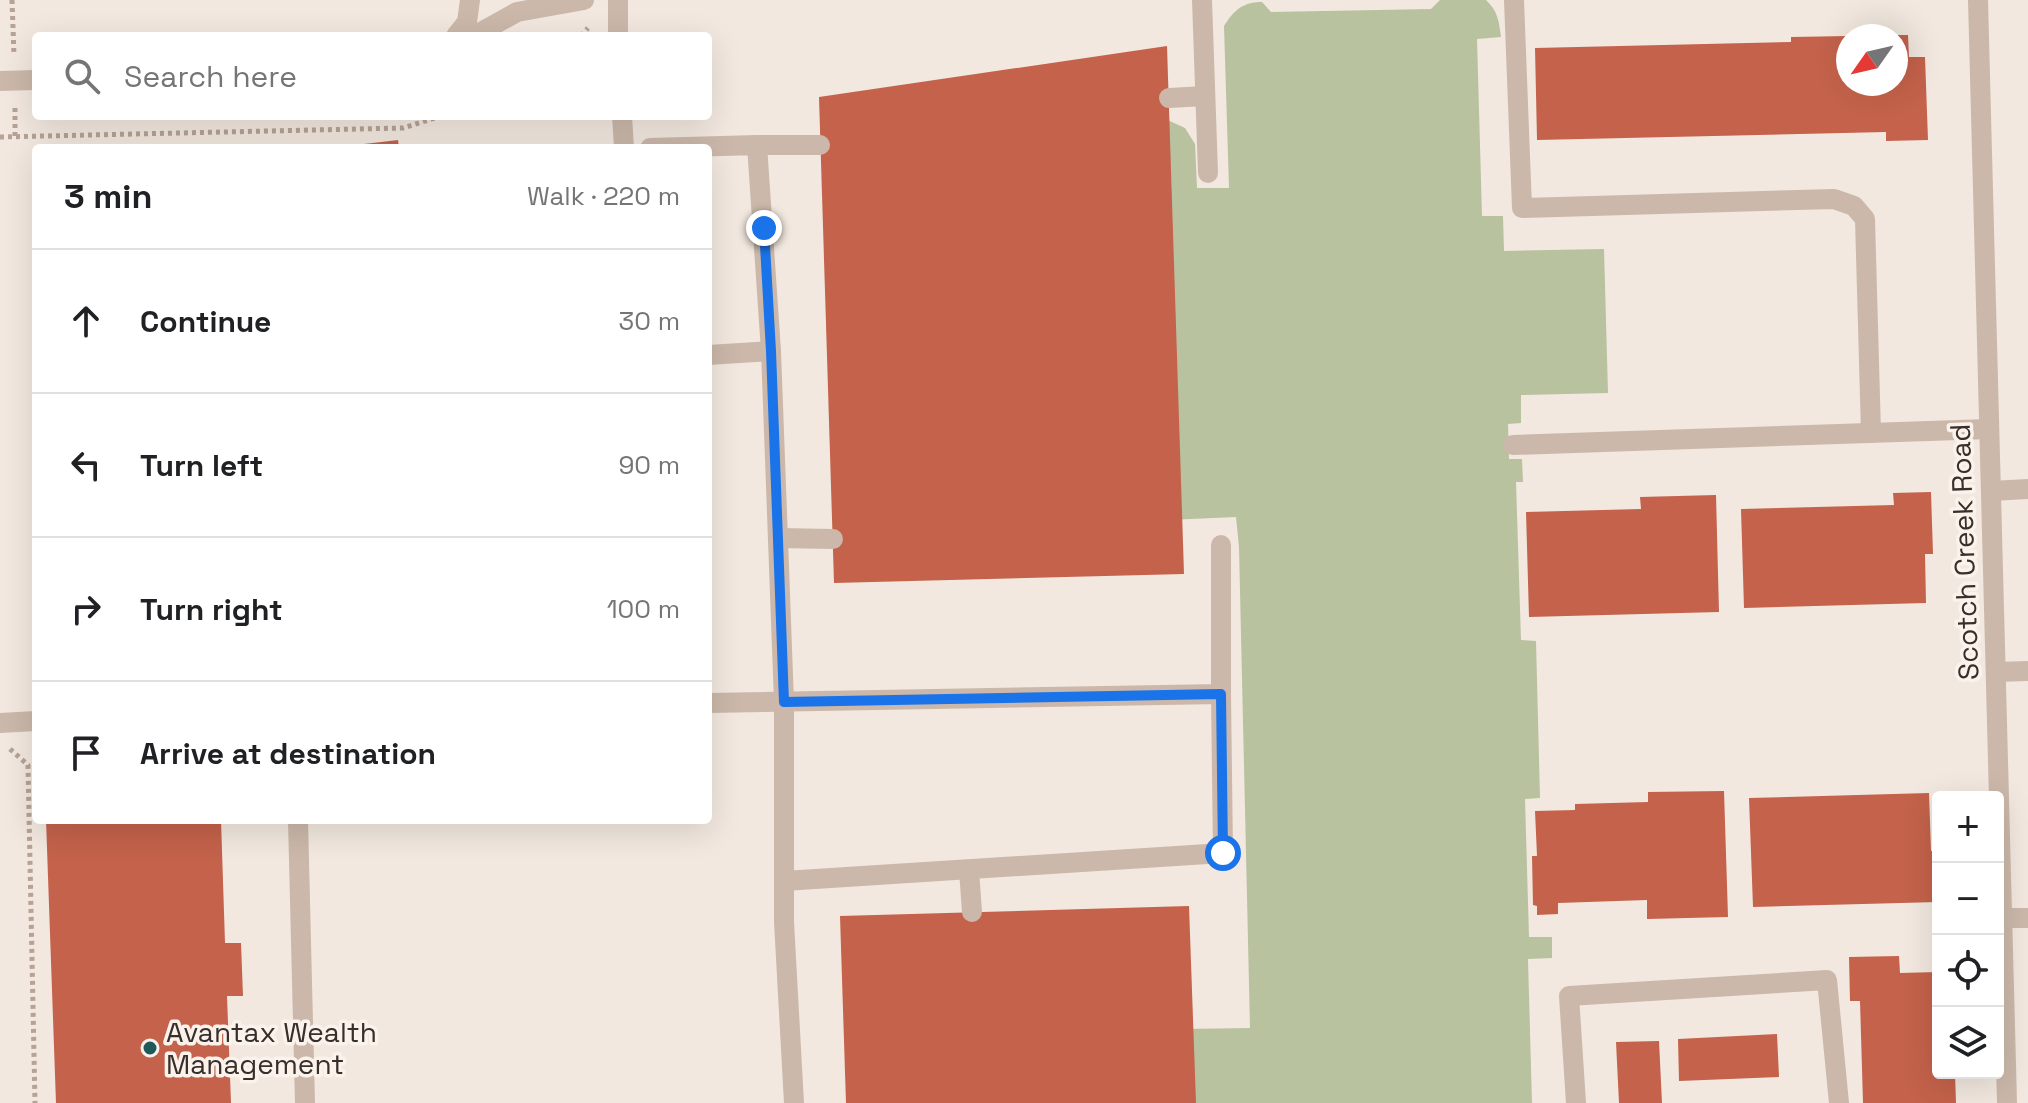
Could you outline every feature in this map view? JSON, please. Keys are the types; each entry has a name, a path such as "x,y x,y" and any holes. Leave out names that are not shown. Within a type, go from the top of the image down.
{"street":[{"path":"459,32 467,22 470,0"},
{"path":"481,32 517,12 584,0"},
{"path":"618,0 618,32"},
{"path":"1202,0 1208,173"},
{"path":"1514,0 1522,208 1834,199 1854,206 1865,219 1871,433"},
{"name":"Scotch Creek Road","path":"1978,0 2001,863"},
{"path":"0,81 32,80"},
{"path":"1169,98 1205,96"},
{"path":"622,120 624,144"},
{"path":"757,145 771,351 784,702 784,881 794,1103"},
{"path":"712,146 820,145"},
{"path":"712,355 771,351"},
{"path":"1513,445 1989,429"},
{"path":"1991,491 2028,489"},
{"path":"778,538 833,539"},
{"path":"784,881 1223,853 1221,545"},
{"path":"1996,672 2028,671"},
{"path":"712,703 1221,694"},
{"path":"0,723 32,721"},
{"path":"298,824 305,1103"},
{"path":"969,870 972,912"},
{"path":"2004,918 2028,918"},
{"name":"Scotch Creek Road","path":"2002,935 2007,1103"},
{"path":"1576,1103 1569,996 1827,980 1839,1103"}],"path":[{"path":"584,32 588,28"},
{"path":"0,137 403,128 428,120"},
{"path":"9,749 28,765 35,1103"}],"green space":[{"path":"1440,0 1486,0 1499,22 1501,37 1477,39 1482,216 1503,216 1504,251 1604,249 1608,393 1521,395 1521,423 1508,424 1509,459 1522,459 1523,482 1516,482 1521,640 1536,641 1540,798 1525,799 1529,937 1552,937 1552,958 1528,959 1532,1103 1183,1103 1183,1029 1250,1028 1239,547 1236,517 1168,520 1161,117 1185,128 1195,144 1197,188 1229,188 1224,26 1235,11 1244,5 1262,2 1271,12 1431,9"}],"building":[{"path":"1908,35 1909,57 1925,57 1928,140 1886,141 1886,132 1537,140 1535,48 1791,42 1791,37 1836,36 1836,96 1908,96"},
{"path":"1167,46 1184,574 834,583 819,97"},
{"path":"398,140 398,144 364,144"},
{"path":"1931,492 1933,554 1925,554 1926,603 1744,608 1741,509 1894,505 1893,493"},
{"path":"1716,495 1719,612 1529,617 1526,512 1641,509 1640,497"},
{"path":"1724,791 1728,917 1647,919 1647,900 1558,903 1558,914 1537,915 1537,906 1533,905 1532,856 1537,856 1535,811 1575,810 1575,804 1648,802 1648,792"},
{"path":"1929,793 1932,902 1753,907 1749,798"},
{"path":"46,824 221,824 225,943 241,943 243,996 227,996 231,1103 56,1103"},
{"path":"1189,906 1196,1103 846,1103 840,916"},
{"path":"1899,956 1900,973 1932,972 1932,1079 1955,1079 1956,1103 1863,1103 1860,1001 1850,1001 1849,957"},
{"path":"1777,1034 1779,1077 1679,1081 1678,1039"},
{"path":"1659,1041 1662,1103 1619,1103 1616,1042"}],"place":[{"name":"Avantax Wealth Management","path":"150,1048"}],"route":[{"path":"764,228 784,702 1221,694 1223,853"}]}
